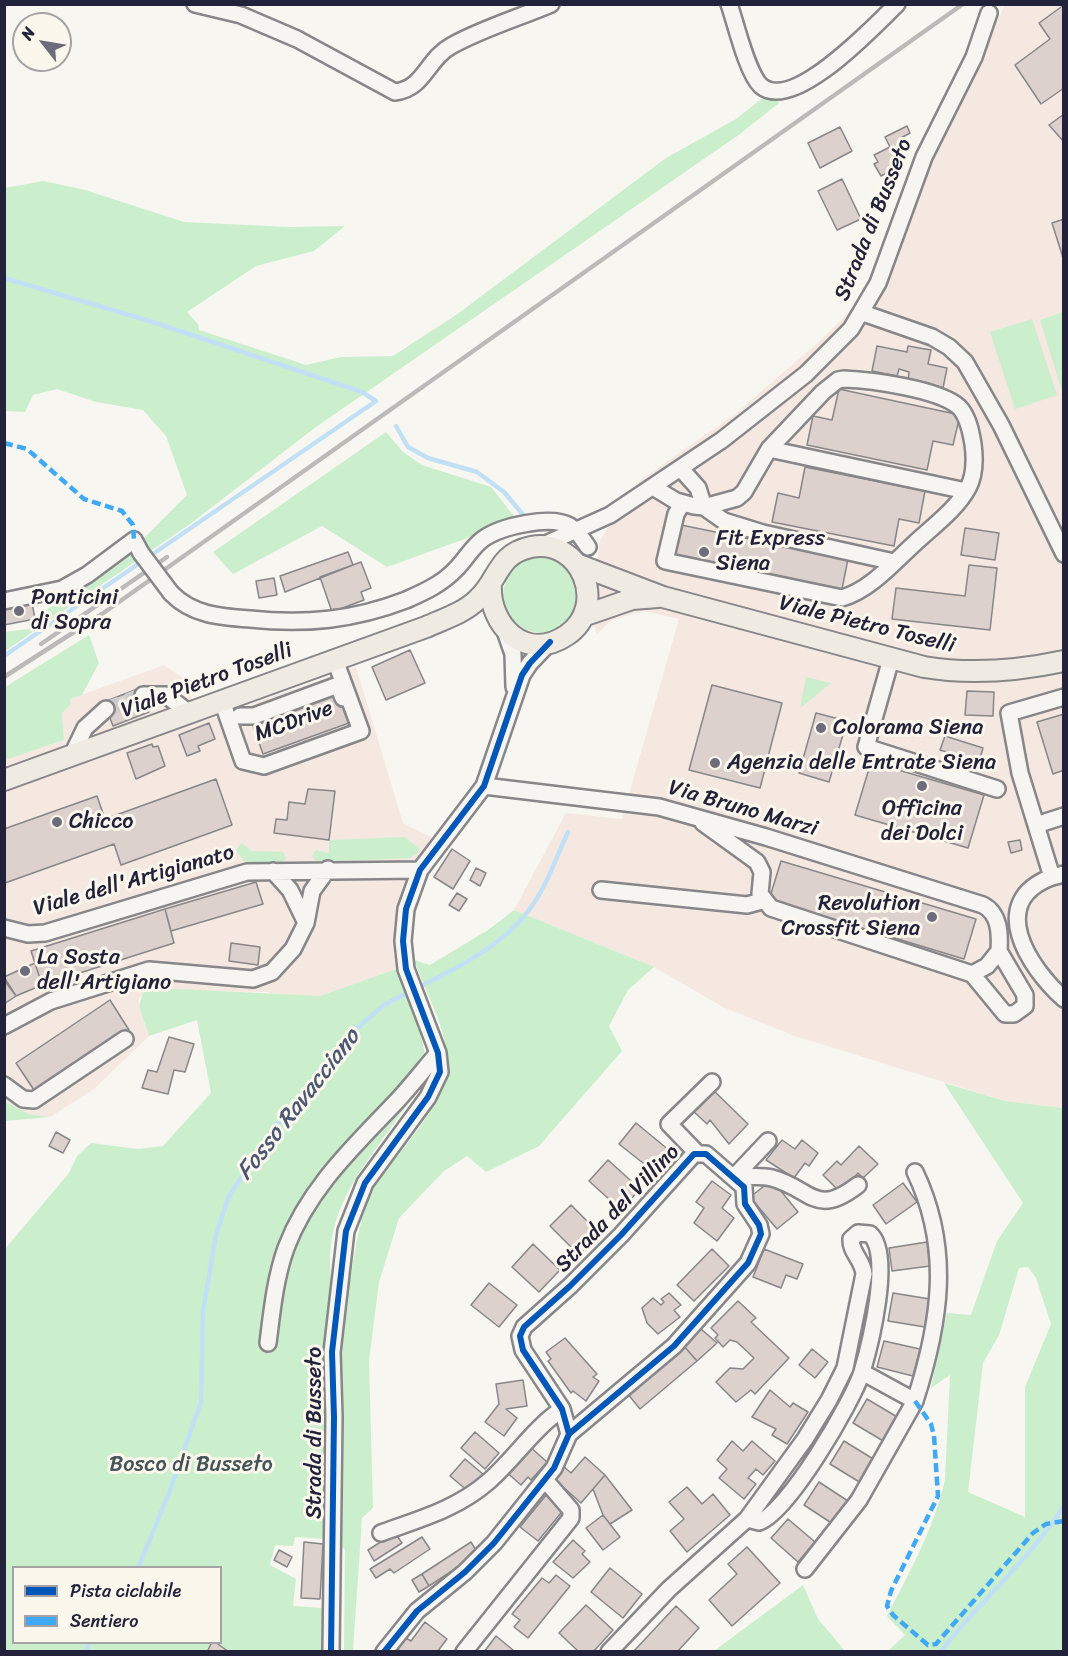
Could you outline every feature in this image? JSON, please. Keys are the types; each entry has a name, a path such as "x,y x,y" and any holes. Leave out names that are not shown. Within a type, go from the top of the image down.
{"main road":[{"name":"Viale Pietro Toselli","path":"4,780 189,713 230,712 335,660 426,627 468,608 491,583 496,571 505,560 517,551 541,546 559,550 579,565 663,597 891,659 937,669 983,672 1064,660"},
{"path":"579,565 588,588 583,616"},
{"path":"491,583 491,605 503,628"},
{"name":"Viale Pietro Toselli","path":"426,627 473,620 503,628 522,641 550,642 567,635 583,616 632,599 663,597"}],"street":[{"path":"195,4 241,15 297,39 395,92 407,91 415,86 440,54 450,46 551,4"},
{"path":"729,4 752,71 761,85 770,89 779,89 792,87 834,63 897,4"},
{"name":"Strada di Busseto","path":"541,546 610,515 681,469 747,422 835,347 863,313 893,244 924,157 974,57 989,13"},
{"path":"863,313 932,337 949,347 965,362 1001,425 1059,539 1064,554"},
{"path":"682,504 676,514 665,561 836,599 859,591 894,562 946,514 966,491 972,477 975,458 967,419 962,410 951,402 911,389 850,379 838,380 814,401 769,449 740,495 704,507"},
{"path":"769,449 966,491"},
{"path":"681,469 698,488 704,507"},
{"path":"653,487 682,504 704,507 734,524 894,562"},
{"name":"Strada di Busseto","path":"579,565 588,547 610,515"},
{"path":"4,601 62,589 87,575 134,540 171,593 192,610 222,617 299,622 350,618 383,608 435,586 452,574 479,542 491,534 537,522 559,522 575,530 588,547"},
{"name":"Strada di Busseto","path":"503,628 514,661 514,693"},
{"name":"Strada di Busseto","path":"331,1652 334,1416 332,1352 346,1231 365,1183 433,1091 440,1072 438,1053 407,974 404,953 405,917 410,893 420,870 484,786 514,693 530,663 550,642"},
{"path":"891,659 866,747 997,789"},
{"path":"335,660 342,679 361,731 264,766 246,761 230,712 342,679"},
{"name":"MCDrive","path":"230,712 254,716 338,685 352,725 246,761"},
{"path":"143,695 151,693 166,695 189,713"},
{"path":"1064,697 1009,713 1020,773 1036,825 1058,876 1033,885 1024,896 1017,912 1018,928 1025,950 1064,999"},
{"path":"72,755 85,728 106,709"},
{"name":"Via Bruno Marzi","path":"484,786 642,804 693,816 983,905 990,910 998,923 999,951"},
{"path":"693,816 757,862 762,872 760,894 762,901 776,910 972,974 1003,1012 1011,1014 1022,1010 1027,1002 1025,994 999,951 987,966 972,974"},
{"path":"1036,825 1064,816"},
{"path":"4,1026 51,1001 149,970 258,978 272,972 287,959 306,923 310,896 328,869"},
{"name":"Viale dell'Artigianato","path":"4,928 28,934 45,933 247,872 328,869 420,870"},
{"path":"273,872 290,890 306,923"},
{"path":"602,890 747,905 762,901"},
{"path":"4,1085 23,1099 34,1100 125,1039"},
{"path":"268,1343 278,1278 287,1247 313,1199 351,1146 395,1103 438,1053"},
{"path":"702,1153 669,1124 712,1082"},
{"path":"734,1176 768,1141"},
{"name":"Strada del Villino","path":"384,1652 417,1611 485,1554 546,1481 559,1460 569,1434 696,1325 753,1256 760,1242 760,1228 746,1204 744,1187 734,1176 702,1153 570,1286 524,1327 520,1336 523,1350 562,1409 569,1434"},
{"path":"805,1569 859,1500 915,1401 935,1324 940,1278 935,1230 923,1189 915,1172"},
{"path":"734,1176 772,1178 802,1194 828,1202 838,1200 858,1185"},
{"path":"610,1651 669,1589 747,1519 805,1439 829,1400 845,1368 864,1274 862,1264 851,1241 855,1234 861,1232 875,1239 882,1274 862,1372 844,1411 793,1490 769,1518 759,1522 747,1519"},
{"path":"862,1372 915,1401"},
{"path":"381,1533 449,1509 467,1498 490,1480 545,1421 562,1409"},
{"path":"464,1652 573,1514 546,1481"}],"shaded area":[{"path":"1005,5 1063,5 1063,1108 1005,1101 795,1036 723,1007 654,967 514,910 566,813 622,819 679,619 643,611 612,620 597,634 594,623 600,541 610,523 647,496 638,482 735,414 821,340 856,305 884,286 939,135"},
{"path":"164,665 183,678 202,722 356,667 403,823 433,838 409,879 397,928 396,969 320,996 284,997 268,992 149,990 139,998 139,1005 149,1036 94,1089 50,1117 29,1114 5,1101 4,760 64,740 62,713 71,704 70,699"}],"green space":[{"path":"764,97 780,102 740,134 316,427 190,524 5,651 4,632 29,629 41,619 42,613 143,539 187,495 166,436 143,410 96,402 57,389 33,395 25,412 5,411 5,188 43,181 85,190 184,222 289,227 345,226 314,251 256,266 187,312 198,324 199,330 306,365 341,357 393,356 456,315 666,158 736,119"},
{"path":"1063,312 1064,390 1062,391 1040,320"},
{"path":"1032,319 1057,395 1015,409 990,332"},
{"path":"386,432 403,452 422,465 491,487 517,520 387,567 322,526 233,574 213,552"},
{"path":"541,557 556,560 568,568 576,580 579,595 576,610 568,622 556,630 541,633 526,630 514,622 506,610 503,595 506,580 514,568 526,560"},
{"path":"89,635 99,663 82,695 70,699 71,704 62,713 64,740 5,760 5,687"},
{"path":"806,677 831,683 800,708"},
{"path":"404,837 419,848 418,853 410,858 317,862 312,856 316,850 329,853 329,840"},
{"path":"241,843 252,851 283,852 286,858 282,863 246,863 236,851"},
{"name":"Bosco di Busseto","path":"514,910 654,967 628,990 609,1026 622,1051 539,1146 486,1172 467,1156 444,1171 399,1218 379,1282 369,1361 373,1508 362,1518 353,1651 344,1651 345,1549 326,1539 295,1537 293,1546 275,1545 270,1565 296,1579 293,1606 323,1608 322,1651 5,1652 5,1249 69,1173 77,1156 91,1143 138,1149 163,1146 211,1093 197,1020 149,1036 139,1006 143,993 156,988 320,996 396,969 422,1038 426,1067 424,1079 418,1092 359,1173 339,1213 330,1259 332,1286 350,1280 359,1232 370,1197 384,1173 429,1113 444,1081 447,1065 444,1038 414,960 430,965 488,930"},
{"path":"944,1083 1005,1101 1063,1108 1063,1651 888,1651 905,1635 887,1616 928,1532 945,1479 950,1375 931,1388 947,1313 971,1315 997,1241 1023,1203","holes":["1028,1267 1036,1278 1051,1324 1025,1387 1025,1517 968,1492 983,1363 999,1335 1019,1268"]},
{"path":"4,1101 29,1114 50,1117 5,1121"},
{"path":"803,1585 818,1619 845,1651 714,1651"}],"building":[{"path":"1064,5 1064,88 1041,104 1015,65 1050,39 1039,23"},
{"path":"1064,114 1064,142 1049,125"},
{"path":"907,126 910,133 901,138 906,149 897,154 902,165 881,176 874,164 878,162 874,155 890,147 885,137"},
{"path":"840,127 852,151 820,168 808,143"},
{"path":"842,179 861,219 837,230 818,191"},
{"path":"1064,219 1064,261 1052,223"},
{"path":"877,346 907,352 908,346 931,350 928,364 947,368 943,388 908,381 909,372 899,369 897,376 872,371"},
{"path":"839,389 960,415 953,445 933,441 927,470 807,445 813,416 832,420"},
{"path":"805,467 925,491 919,523 899,519 894,546 772,522 778,493 799,498"},
{"path":"681,525 848,559 841,594 673,560"},
{"path":"965,528 999,533 995,560 961,555"},
{"path":"348,552 353,565 285,592 280,576"},
{"path":"361,562 371,588 361,592 364,600 332,612 320,577"},
{"path":"969,565 997,568 990,630 892,619 896,588 965,596"},
{"path":"274,578 277,595 259,598 256,581"},
{"name":"Ponticini di Sopra","path":"31,597 35,619 4,625 4,602"},
{"path":"410,650 425,683 386,700 372,667"},
{"path":"712,685 782,703 760,788 689,770"},
{"path":"140,688 149,712 113,726 104,702"},
{"path":"336,689 349,723 263,754 251,720"},
{"path":"967,691 994,692 993,716 965,715"},
{"path":"816,713 847,721 829,782 799,773"},
{"path":"1064,714 1064,770 1053,774 1037,722"},
{"path":"209,723 215,739 198,746 200,751 187,756 179,735"},
{"path":"945,736 983,748 979,762 940,750"},
{"path":"152,744 153,747 158,746 165,766 136,779 127,753"},
{"path":"871,762 984,795 968,848 855,815"},
{"path":"216,779 232,825 121,865 114,844 5,883 4,829 97,796 105,819"},
{"path":"308,789 335,791 329,840 274,833 276,819 287,820 289,802 305,804"},
{"path":"1020,840 1022,850 1011,853 1008,842"},
{"path":"452,849 470,861 453,889 434,877"},
{"path":"781,861 976,919 964,959 769,900"},
{"path":"476,868 486,873 480,886 470,880"},
{"path":"256,882 263,904 171,931 165,909"},
{"path":"457,893 467,899 459,911 449,905"},
{"path":"165,909 174,943 42,985 31,951"},
{"path":"231,943 260,947 258,965 229,961"},
{"path":"35,963 42,985 16,996 4,977"},
{"path":"4,980 16,996 4,1004"},
{"path":"110,1000 129,1030 36,1093 16,1063"},
{"path":"169,1037 194,1044 185,1072 174,1070 168,1094 142,1088 148,1070 157,1072"},
{"path":"712,1089 748,1124 729,1144 710,1120 707,1124 692,1110"},
{"path":"636,1123 670,1151 653,1171 619,1144"},
{"path":"56,1132 70,1140 63,1153 49,1146"},
{"path":"782,1140 795,1149 802,1140 818,1153 809,1166 805,1163 794,1178 766,1160"},
{"path":"859,1146 878,1164 863,1178 858,1173 854,1178 856,1180 842,1194 823,1175 837,1161 841,1165"},
{"path":"608,1160 640,1189 621,1210 589,1181"},
{"path":"772,1180 798,1212 777,1229 750,1197"},
{"path":"712,1181 731,1195 722,1208 734,1218 717,1241 694,1223 704,1208 696,1202"},
{"path":"903,1183 917,1202 886,1224 873,1205"},
{"path":"571,1205 600,1234 579,1255 550,1226"},
{"path":"927,1242 930,1266 892,1271 889,1248"},
{"path":"533,1244 560,1270 539,1292 512,1267"},
{"path":"712,1249 729,1266 694,1301 677,1285"},
{"path":"764,1249 803,1264 797,1279 786,1275 781,1288 753,1277"},
{"path":"489,1283 517,1305 499,1327 471,1305"},
{"path":"669,1293 681,1305 674,1310 680,1317 658,1334 647,1323 642,1308 653,1298 661,1305 664,1302 661,1299"},
{"path":"893,1293 930,1299 925,1327 888,1321"},
{"path":"738,1301 756,1318 751,1322 789,1358 755,1394 751,1390 736,1402 716,1382 730,1368 743,1369 754,1358 737,1342 730,1340 723,1347 715,1338 718,1335 711,1328"},
{"path":"701,1329 717,1343 697,1361 683,1345"},
{"path":"565,1338 597,1374 593,1377 599,1381 586,1401 573,1391 571,1393 548,1361 551,1359 546,1352"},
{"path":"884,1341 920,1349 913,1376 877,1367"},
{"path":"683,1345 697,1361 640,1409 627,1393"},
{"path":"812,1349 828,1362 815,1378 799,1365"},
{"path":"523,1380 527,1406 506,1409 517,1418 504,1436 485,1422 499,1404 496,1384"},
{"path":"770,1390 790,1407 793,1403 808,1412 787,1444 772,1435 776,1429 752,1417"},
{"path":"867,1399 899,1418 885,1442 853,1423"},
{"path":"475,1432 499,1453 485,1469 461,1448"},
{"path":"732,1441 743,1451 752,1441 775,1461 763,1475 756,1469 748,1478 756,1484 744,1499 719,1478 727,1469 717,1460"},
{"path":"844,1441 875,1460 861,1483 830,1464"},
{"path":"528,1445 547,1462 531,1480 528,1477 521,1485 503,1469"},
{"path":"585,1457 605,1475 581,1503 553,1478 563,1466 571,1473"},
{"path":"465,1459 484,1475 469,1492 450,1476"},
{"path":"605,1475 632,1510 610,1524 603,1515 593,1489"},
{"path":"819,1482 848,1501 833,1524 804,1505"},
{"path":"687,1487 702,1504 713,1494 730,1515 687,1552 670,1531 684,1519 669,1502"},
{"path":"547,1494 565,1508 538,1541 520,1527"},
{"path":"603,1515 620,1537 603,1550 586,1528"},
{"path":"788,1519 815,1542 798,1562 771,1538"},
{"path":"395,1533 402,1543 374,1561 368,1550"},
{"path":"422,1537 430,1549 394,1573 390,1569 376,1578 370,1569"},
{"path":"573,1540 585,1551 582,1554 590,1562 573,1578 553,1562"},
{"path":"304,1542 323,1544 320,1599 301,1598"},
{"path":"471,1542 478,1554 429,1586 422,1574"},
{"path":"747,1547 780,1583 732,1626 709,1600 737,1574 728,1564"},
{"path":"279,1550 292,1557 287,1567 274,1560"},
{"path":"610,1568 642,1594 623,1618 591,1592"},
{"path":"422,1574 429,1586 419,1592 412,1580"},
{"path":"556,1575 570,1586 528,1638 514,1627 520,1620 512,1614 542,1578 549,1583"},
{"path":"586,1605 613,1630 593,1652 579,1652 559,1633"},
{"path":"676,1606 699,1628 677,1652 633,1652"},
{"path":"425,1622 447,1639 437,1652 401,1652 398,1649 406,1638 411,1641"},
{"path":"496,1636 513,1650 513,1652 484,1652"},
{"path":"211,1644 218,1644 229,1652 207,1652"}],"waterway":[{"path":"4,278 153,322 362,392 376,401 4,656"},
{"path":"396,426 408,447 428,458 477,472 504,492 525,517"},
{"name":"Fosso Ravacciano","path":"139,1566 169,1493 201,1402 203,1311 216,1235 228,1198 264,1141 355,1030 384,1005 474,958 520,921 542,890 568,832"},
{"path":"940,1652 1020,1563 1064,1506"},
{"name":"Fosso Ravacciano","path":"85,1652 89,1644"}],"tunnel":[{"path":"106,709 143,695"}],"railway":[{"path":"4,677 102,614 963,4"},
{"path":"41,644 167,557"}],"marked path":[{"path":"4,443 27,449 84,499 122,511 133,525 134,540"},
{"path":"915,1401 931,1424 934,1436 938,1496 891,1591 887,1606 893,1615 928,1645 936,1644 1033,1533 1046,1524 1064,1521"}],"cycle path":[{"path":"331,1652 334,1417 332,1352 346,1231 365,1183 428,1097 440,1072 438,1053 406,969 403,941 406,909 420,870 484,786 522,675 550,642"},
{"path":"384,1652 417,1611 465,1572 494,1543 554,1468 569,1434 674,1346 748,1263 761,1234 759,1225 745,1204 744,1187 706,1154 694,1154 621,1235 570,1286 524,1327 520,1336 523,1350 562,1409 569,1434"}],"place":[{"name":"Fit Express Siena","path":"704,552"},
{"name":"Ponticini di Sopra","path":"19,611"},
{"name":"Colorama Siena","path":"821,728"},
{"name":"Agenzia delle Entrate Siena","path":"715,763"},
{"name":"Officina dei Dolci","path":"922,786"},
{"name":"Chicco","path":"57,822"},
{"name":"Revolution Crossfit Siena","path":"932,917"},
{"name":"La Sosta dell'Artigiano","path":"25,971"}]}
